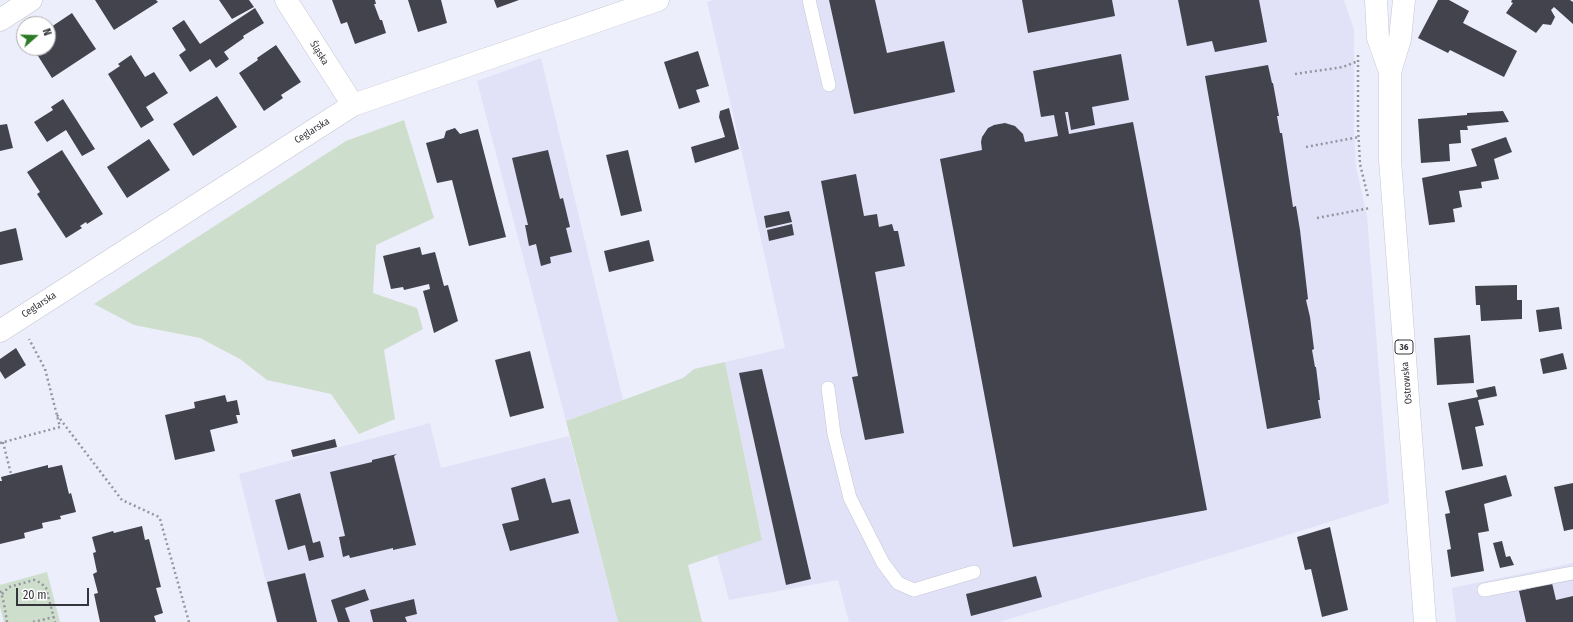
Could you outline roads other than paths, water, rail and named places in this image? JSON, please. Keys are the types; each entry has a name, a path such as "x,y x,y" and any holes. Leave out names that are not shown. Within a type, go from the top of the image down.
{"street":[{"path":"0,20 31,0"},
{"name":"Śląska","path":"286,0 353,105"},
{"name":"Ceglarska","path":"0,331 353,105 658,0"},
{"name":"Ostrowska","path":"1376,0 1378,38 1390,72"},
{"name":"Ostrowska","path":"1404,0 1400,39 1390,72 1390,160 1425,622"}],"lane":[{"path":"809,0 829,85"},
{"path":"828,388 834,434 850,498 883,563 898,583 914,590 974,572"},
{"path":"1484,590 1573,572"}]}
